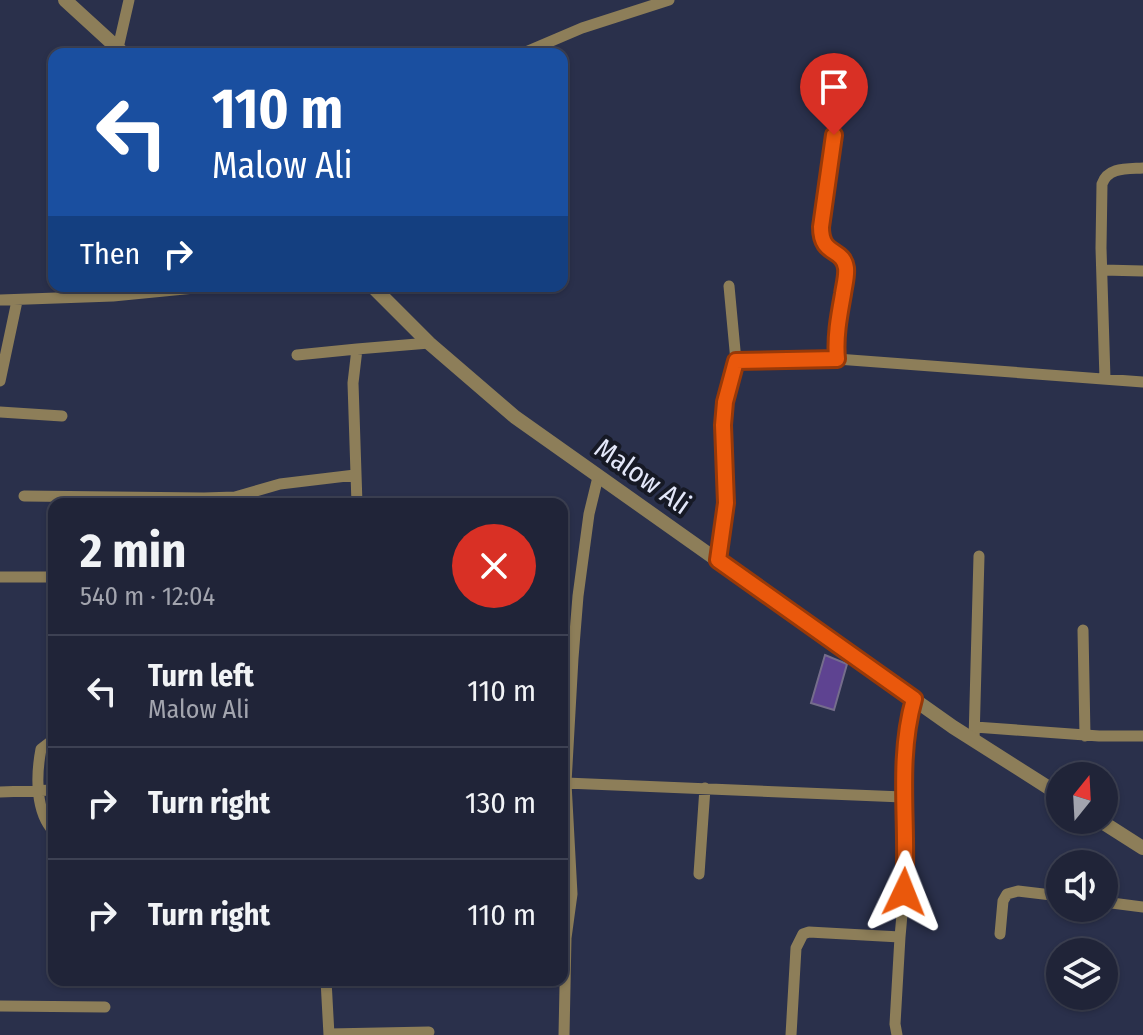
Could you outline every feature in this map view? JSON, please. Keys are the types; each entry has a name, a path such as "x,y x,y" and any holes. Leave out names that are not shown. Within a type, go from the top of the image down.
{"street":[{"path":"65,0 118,48"},
{"path":"121,48 129,0"},
{"path":"535,48 582,28 669,0"},
{"path":"837,359 836,341 846,270 842,258 825,247 821,227 838,98"},
{"path":"1105,379 1103,180 1113,172 1143,168"},
{"path":"1103,270 1143,271"},
{"path":"718,560 726,503 725,402 736,361 729,286"},
{"path":"0,300 154,292"},
{"name":"Malow Ali","path":"378,292 429,343 515,417 914,699 974,734 1046,785"},
{"path":"0,381 17,301"},
{"path":"297,355 429,343"},
{"path":"357,349 353,383 357,498"},
{"path":"736,361 837,359 1143,382"},
{"path":"0,412 62,416"},
{"path":"227,498 280,484 355,475"},
{"path":"568,752 578,596 589,514 598,477"},
{"path":"24,496 96,498"},
{"path":"979,556 974,734 1143,736"},
{"path":"0,577 48,577"},
{"path":"1083,630 1085,736"},
{"path":"897,1035 895,1024 906,869 903,797 907,727 914,699"},
{"path":"48,744 41,749 38,790 42,814 48,823"},
{"path":"568,783 903,797"},
{"path":"699,874 705,788"},
{"path":"0,792 48,790"},
{"path":"568,820 572,894 568,923"},
{"path":"1118,832 1143,848"},
{"path":"1000,934 1003,901 1007,894 1018,891 1046,894"},
{"path":"1118,904 1143,907"},
{"path":"791,1035 796,948 803,934 900,937"},
{"path":"326,986 329,1034 429,1032"},
{"path":"564,1035 565,986"},
{"path":"0,1006 105,1007"}],"building":[{"path":"825,655 847,664 834,710 811,703"}],"route":[{"path":"834,135 821,236 825,247 837,253 846,266 836,341 837,359 736,361 725,402 723,451 726,503 718,560 914,699 905,753 904,892"}]}
